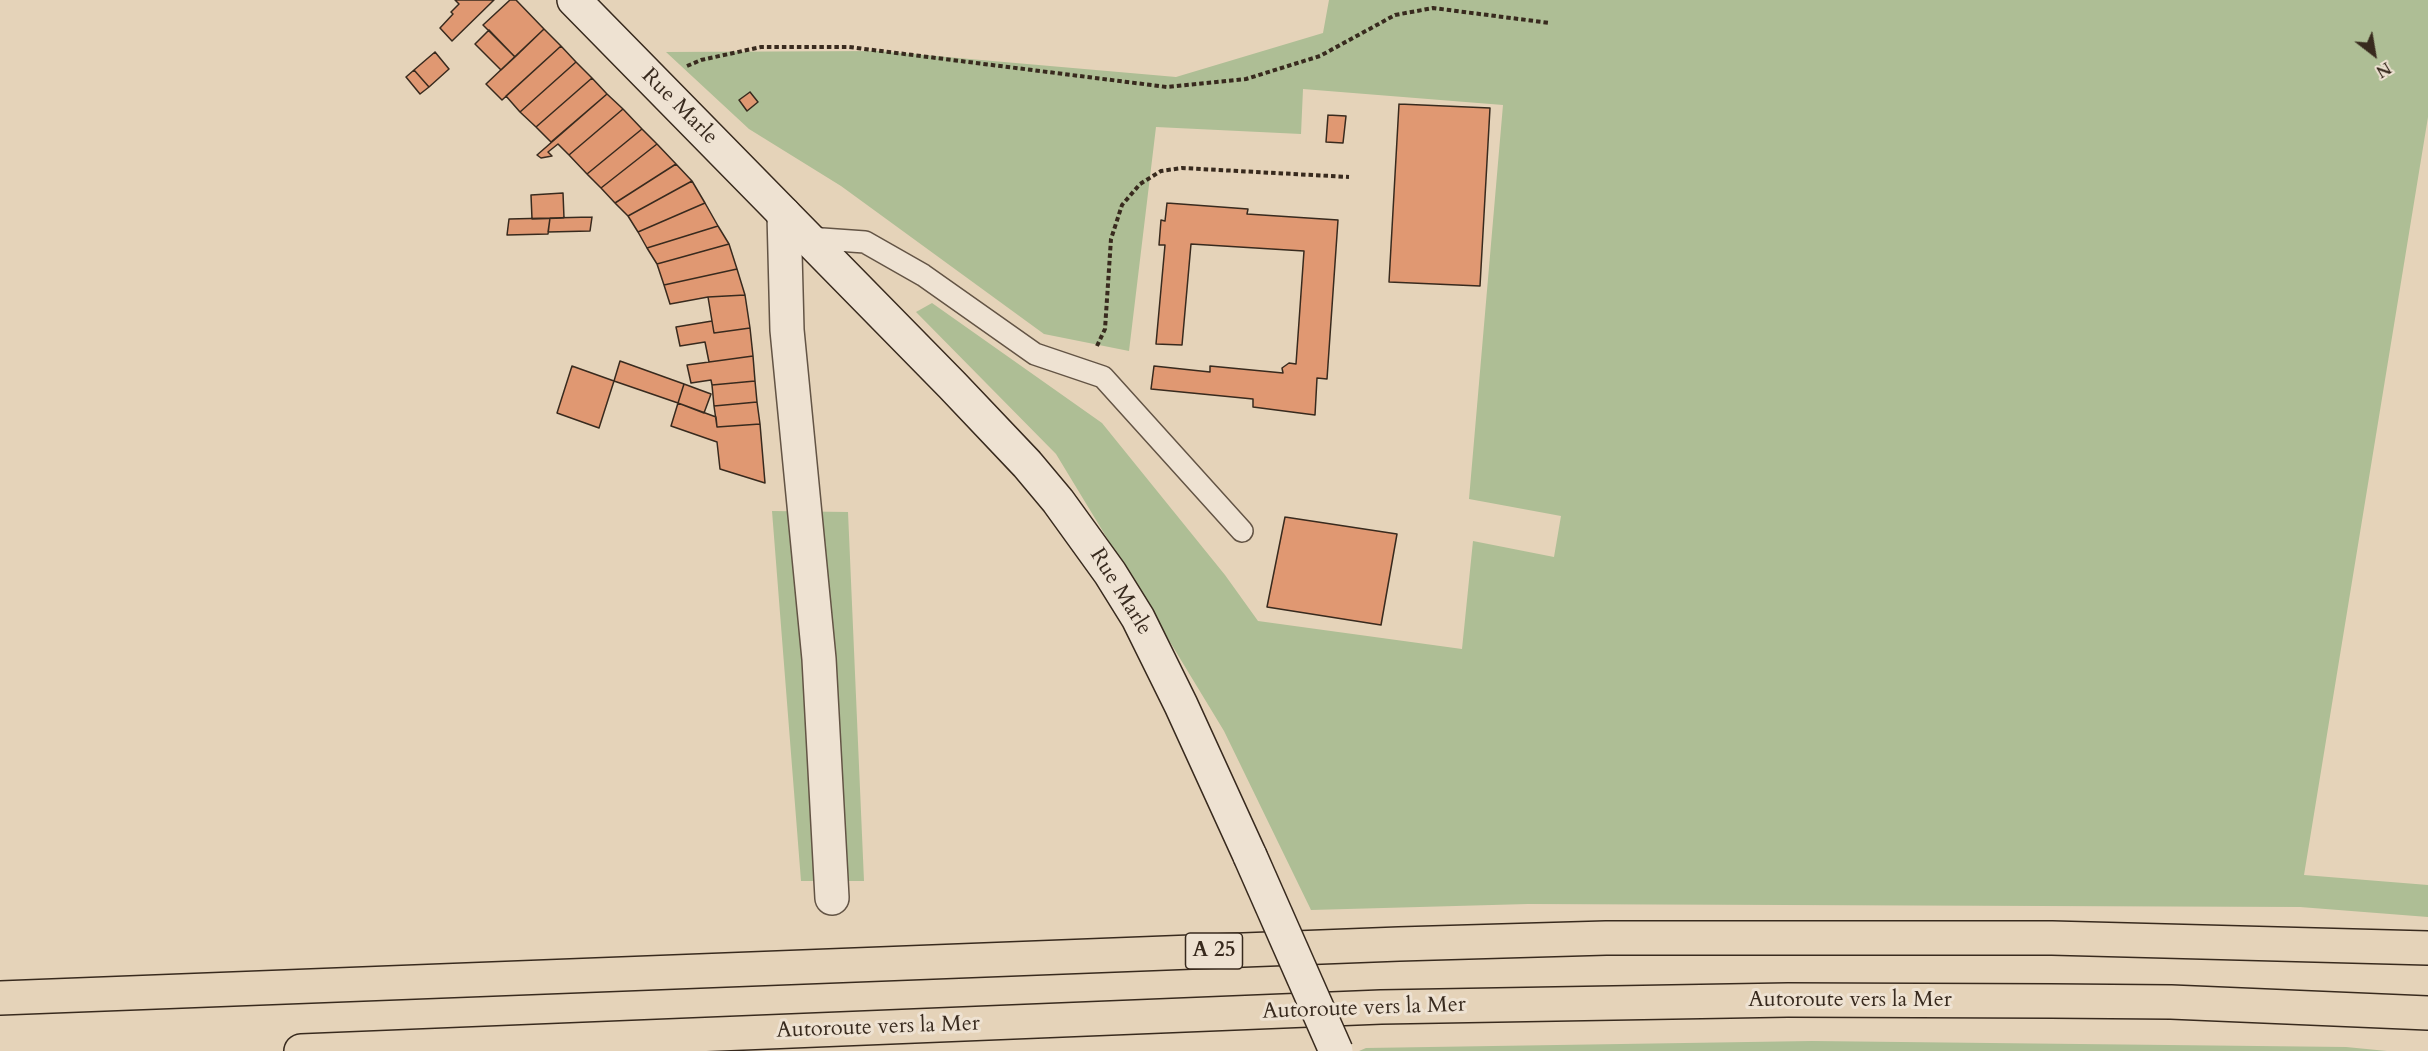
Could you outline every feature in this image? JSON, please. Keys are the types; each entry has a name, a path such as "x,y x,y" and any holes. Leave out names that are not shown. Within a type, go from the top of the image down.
{"highway":[{"name":"A 25","path":"0,998 1606,938 2052,938 2428,948"},
{"name":"Autoroute vers la Mer","path":"301,1051 1381,1007 1653,1002 1788,1000 2159,1002 2428,1013"}],"main road":[{"name":"Rue Marle","path":"574,0 1027,464 1087,540 1127,600 1148,638 1250,856 1336,1051"},
{"path":"784,214 787,330 819,659 832,898"}],"lane":[{"path":"808,238 865,242 923,275 1035,354 1103,377 1242,531"}],"path":[{"path":"653,81 701,60 761,47 849,47 1167,87 1246,79 1320,56 1395,15 1433,8 1550,23"},
{"path":"1082,370 1095,352 1105,329 1111,239 1122,205 1140,184 1161,171 1182,168 1349,177"}],"green space":[{"path":"1329,0 2428,0 2428,117 2304,875 2428,885 2428,917 2300,907 1528,904 1311,910 1224,731 1056,454 916,312 932,303 1102,423 1225,575 1258,621 1462,649 1473,541 1554,557 1561,516 1469,499 1503,105 1303,89 1301,134 1156,127 1129,351 1044,334 841,186 749,129 666,52 878,51 1176,77 1323,33"},
{"path":"772,511 848,512 864,881 801,881"},
{"path":"1812,1041 2346,1047 2387,1051 1359,1051 1366,1048"}],"building":[{"path":"455,0 494,0 452,41 440,28 459,4"},
{"path":"510,0 516,0 544,29 515,57 483,25"},
{"path":"544,29 561,46 502,100 486,84"},
{"path":"489,30 515,57 501,70 475,44"},
{"path":"561,46 576,62 520,112 506,96"},
{"path":"435,52 449,69 429,87 414,70"},
{"path":"576,62 592,78 536,127 520,112"},
{"path":"414,70 429,87 420,94 406,77"},
{"path":"592,78 607,94 551,142 536,127"},
{"path":"750,92 758,102 747,111 739,100"},
{"path":"607,94 623,109 569,155 558,144 548,152 552,156 541,158 537,155"},
{"path":"1399,104 1490,108 1480,286 1389,282"},
{"path":"623,109 642,129 587,174 569,155"},
{"path":"1328,115 1346,116 1343,143 1326,142"},
{"path":"642,129 657,144 601,188 587,174"},
{"path":"657,144 676,164 615,203 601,188"},
{"path":"676,164 692,181 628,216 615,203"},
{"path":"692,181 705,203 638,232 628,216"},
{"path":"563,193 564,218 532,219 531,195"},
{"path":"705,203 718,226 647,248 638,232"},
{"path":"1167,203 1248,209 1247,214 1338,220 1327,379 1317,378 1315,415 1253,407 1253,399 1151,389 1154,366 1210,372 1210,366 1283,373 1282,368 1289,363 1296,364 1304,251 1191,244 1182,345 1156,344 1165,245 1159,245 1161,220 1165,221"},
{"path":"592,217 590,231 548,232 550,218"},
{"path":"550,218 548,234 507,235 509,219"},
{"path":"718,226 729,244 657,264 647,248"},
{"path":"729,244 737,269 664,285 657,264"},
{"path":"737,269 745,295 708,297 670,304 664,285"},
{"path":"745,295 750,328 714,333 708,297"},
{"path":"712,321 714,333 750,328 753,356 709,362 705,342 680,346 676,327"},
{"path":"753,356 755,381 712,385 711,380 691,383 687,365"},
{"path":"620,361 684,384 678,403 614,381"},
{"path":"572,366 614,381 599,428 557,413"},
{"path":"755,381 757,402 714,406 712,385"},
{"path":"684,384 711,394 704,413 678,403"},
{"path":"757,402 760,424 717,427 714,406"},
{"path":"678,403 716,417 717,427 760,424 765,483 720,469 717,442 671,426"},
{"path":"1285,517 1397,534 1381,625 1267,607"}]}
